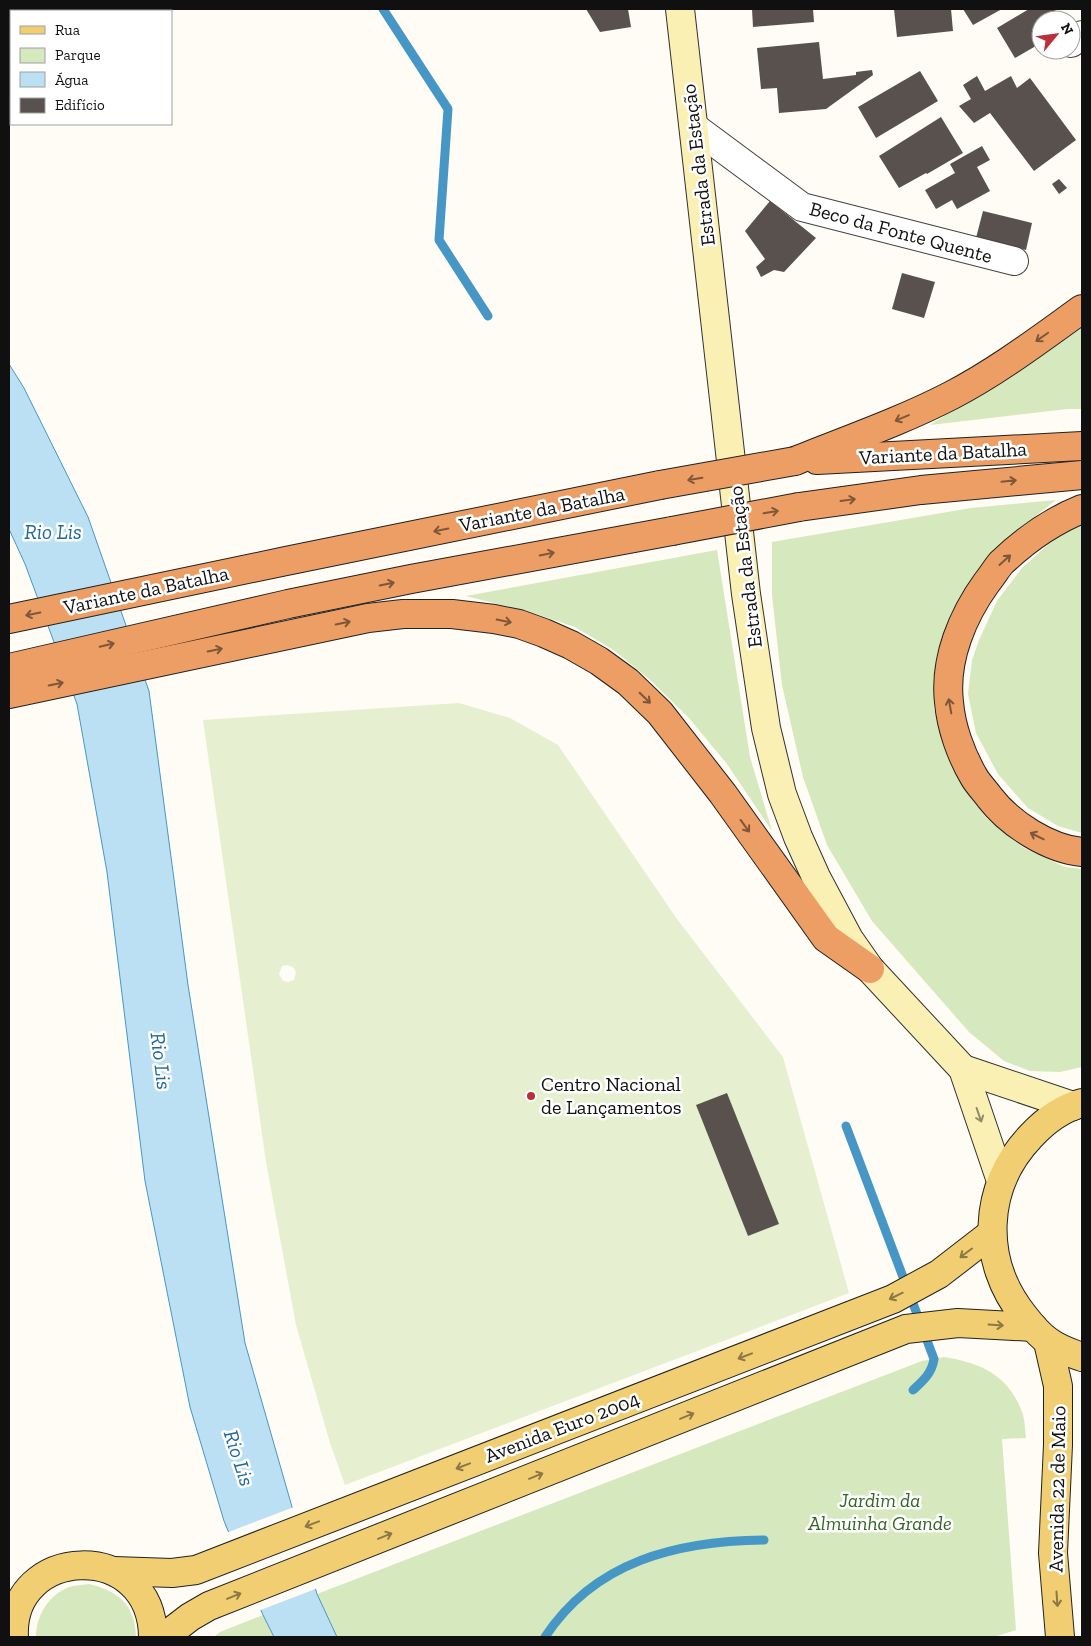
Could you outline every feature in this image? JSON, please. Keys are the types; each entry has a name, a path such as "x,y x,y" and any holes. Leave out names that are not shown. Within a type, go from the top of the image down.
{"highway":[{"path":"795,462 953,395 983,377 1082,309"},
{"name":"Variante da Batalha","path":"9,619 660,485 795,462 1082,446"},
{"path":"9,668 288,604 411,579 799,507 921,490 1082,475"},
{"path":"1082,509 1071,513 1030,538 999,565 976,598 959,630 950,664 948,701 957,740 974,777 1001,812 1032,834 1071,851 1082,852"},
{"path":"9,694 368,618 403,614 452,614 519,624 571,644 628,682 660,712 723,794 826,938 870,969"}],"main road":[{"name":"Estrada da Estação","path":"680,9 746,594 766,728 782,794 816,877 849,939 870,969 963,1069 1001,1181"},
{"name":"Estrada da Estação","path":"963,1069 1077,1104"},
{"path":"1077,1104 1042,1124 1018,1150 1001,1181 994,1207 992,1233 998,1268 1012,1301 1040,1335 1067,1352 1082,1357"},
{"name":"Avenida Euro 2004","path":"114,1571 172,1573 196,1570 884,1302 940,1274 992,1233"},
{"name":"Avenida Euro 2004","path":"164,1637 190,1617 210,1606 906,1329 958,1323 1040,1335"},
{"name":"Avenida 22 de Maio","path":"1040,1335 1058,1386 1058,1446 1053,1553 1060,1637"},
{"path":"14,1637 19,1606 31,1587 49,1573 70,1565 92,1565 114,1571 132,1584 146,1602 153,1623 153,1637"}],"street":[{"name":"Beco da Fonte Quente","path":"694,127 802,206 1014,261"}],"green space":[{"path":"1082,328 1082,409 1067,409 930,425 1050,350"},
{"path":"1056,500 1019,529 983,563 950,615 935,661 934,709 955,768 986,818 1024,848 1065,867 1082,869 1082,1067 1060,1072 1030,1071 1004,1061 969,1032 872,921 827,845 803,777 782,685 772,595 772,542 971,508"},
{"path":"1082,525 1082,833 1058,826 1028,808 998,774 976,733 968,694 972,660 997,601 1022,568 1061,533"},
{"path":"717,550 750,757 772,831 727,764 688,717 649,679 615,651 575,627 536,614 466,596"},
{"name":"Centro Nacional de Lançamentos","path":"459,703 510,718 558,745 677,919 783,1057 849,1293 345,1485 330,1443 296,1325 266,1162 203,720","holes":["282,966 293,967 296,972 294,980 288,982 283,981 279,974","650,1102 656,1104 658,1109 656,1118 646,1119 641,1111 645,1104","696,1105 779,1224 748,1236"]},
{"name":"Jardim da Almuinha Grande","path":"944,1357 971,1363 993,1374 1011,1390 1023,1415 1026,1438 1002,1439 1016,1630 994,1637 337,1637 317,1594 922,1361"},
{"path":"89,1584 117,1595 123,1601 129,1608 132,1616 136,1637 36,1637 42,1613 51,1599 65,1589"},
{"path":"263,1615 274,1637 214,1637 220,1632"}],"water":[{"name":"Rio Lis","path":"9,364 24,388 88,517 149,691 188,985 245,1343 317,1594 337,1637 274,1637 224,1521 190,1407 145,1181 107,872 77,704 25,564 9,529"}],"pier":[{"path":"294,1507 318,1588 258,1611 226,1533"}],"building":[{"path":"586,9 628,9 631,27 600,32"},
{"path":"752,9 813,9 814,22 753,27"},
{"path":"894,9 951,9 953,31 897,37"},
{"path":"963,9 1002,9 973,25"},
{"path":"1029,9 1058,9 1031,10 1031,49 1015,58 997,28"},
{"path":"819,42 823,79 856,75 856,72 872,70 873,75 826,109 779,113 777,88 761,89 757,48"},
{"path":"920,71 938,101 876,138 858,107"},
{"path":"977,76 985,91 1011,76 1017,88 1030,78 1076,140 1034,171 990,113 974,123 959,106 971,99 963,85"},
{"path":"941,117 963,153 899,188 879,156"},
{"path":"982,146 990,160 977,167 990,191 957,209 952,200 936,209 925,190 955,173 950,164"},
{"path":"1059,179 1067,188 1059,194 1052,184"},
{"path":"770,201 816,238 784,272 774,270 761,277 756,267 765,259 745,231"},
{"path":"983,211 1032,223 1026,250 976,238"},
{"path":"902,273 935,282 924,318 892,309"},
{"path":"727,1093 779,1224 748,1236 696,1105"}],"waterway":[{"path":"383,9 448,109 439,240 488,316"},
{"path":"846,1126 934,1359 929,1373 913,1390"},
{"path":"545,1637 565,1611 588,1590 613,1573 641,1560 670,1551 700,1545 764,1540"}],"place":[{"name":"Centro Nacional de Lançamentos","path":"531,1096"}]}
